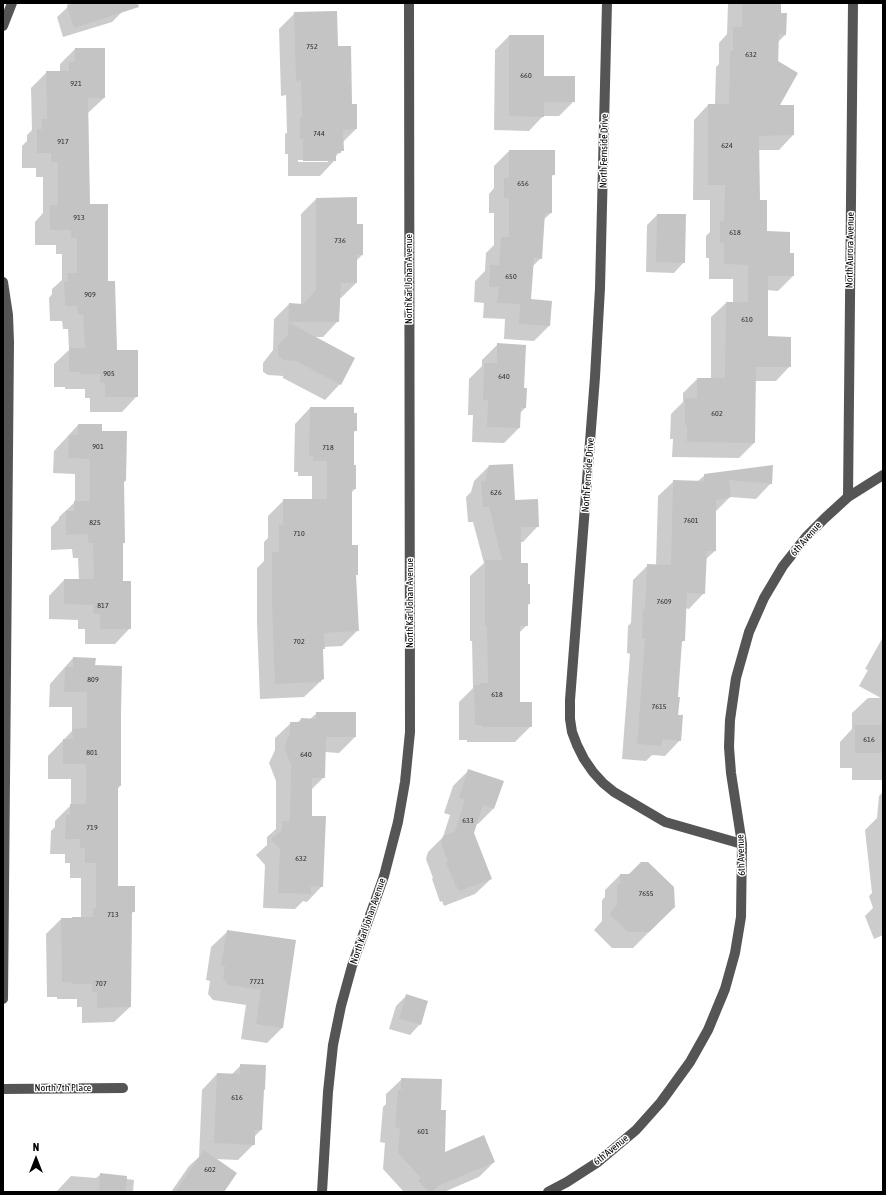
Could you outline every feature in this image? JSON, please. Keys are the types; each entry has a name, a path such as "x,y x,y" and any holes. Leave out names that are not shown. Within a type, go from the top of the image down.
{"street":[{"path":"3,26 12,3"},
{"name":"North Karl Johan Avenue","path":"322,1192 328,1092 333,1045 352,966 384,876 398,822 405,782 410,732 409,3"},
{"name":"North Fernside Drive","path":"607,3 600,288 595,377 570,700 572,732 584,759 593,772 614,792 665,822 742,844"},
{"name":"North Aurora Avenue","path":"848,497 853,3"},
{"path":"3,282 8,315 9,342 3,999"},
{"name":"6th Avenue","path":"548,1192 567,1182 593,1165 636,1130 661,1102 690,1062 711,1023 725,989 735,953 741,917 742,844 731,774 730,720 736,678 749,632 764,598 783,566 806,537 848,497 883,475"},
{"name":"North 7th Place","path":"3,1089 123,1088"}],"building":[{"path":"76,3 138,3 139,7 74,28 67,6"},
{"path":"742,3 781,3 781,13 787,13 786,35 779,34 778,61 798,73 780,105 794,105 794,135 759,136 760,200 767,200 767,231 790,232 790,253 794,253 794,276 768,276 768,336 791,337 791,367 756,367 755,443 687,442 687,425 685,425 685,398 697,398 697,378 725,378 726,302 748,302 748,265 724,264 724,243 720,243 720,221 724,221 725,185 708,185 708,104 729,104 730,51 733,51 733,27 742,27"},
{"path":"337,11 338,46 351,46 352,104 357,104 357,129 343,130 344,151 341,151 341,153 336,153 336,161 303,161 303,139 300,139 300,118 302,118 301,80 296,81 294,12"},
{"path":"509,35 544,35 544,76 575,76 575,102 544,102 544,117 509,116"},
{"path":"75,48 105,48 105,98 88,98 90,204 108,204 108,281 115,281 117,350 138,350 138,397 105,397 105,383 100,383 100,374 80,374 80,372 69,372 69,348 85,348 83,314 78,314 77,306 65,306 64,281 68,281 67,273 77,273 77,238 71,238 71,230 50,230 50,205 58,205 58,162 51,162 51,153 37,153 37,129 42,129 42,119 47,119 46,71 69,71 69,62 75,62"},
{"path":"509,150 555,150 555,175 552,175 552,213 545,213 542,259 534,258 531,299 552,301 550,326 519,324 520,304 497,303 499,287 489,287 490,265 499,265 501,237 509,237 509,198 504,198 504,178 509,178"},
{"path":"357,197 357,224 363,224 363,255 357,255 357,283 341,283 339,322 288,322 289,303 303,304 316,290 316,198"},
{"path":"657,214 686,214 685,263 656,262"},
{"path":"288,322 355,358 341,385 298,361 283,360 278,356 278,346 288,334"},
{"path":"497,343 526,345 524,388 527,388 526,408 521,408 520,428 487,427 488,400 483,400 484,363 497,363"},
{"path":"310,407 354,407 354,413 357,413 357,431 354,431 356,489 352,489 352,545 358,545 358,575 356,575 359,631 324,633 324,679 321,680 321,682 275,684 272,607 272,552 279,552 279,525 283,525 283,499 327,499 327,461 313,461 313,456 309,456"},
{"path":"78,424 102,424 102,431 127,431 126,481 124,481 125,543 123,543 123,581 131,581 131,629 100,629 100,614 93,614 93,605 64,604 64,579 94,579 93,543 88,543 88,534 66,535 66,511 74,511 74,501 90,501 90,459 68,458 69,435 78,435"},
{"path":"513,464 515,500 538,499 539,527 521,527 521,563 528,563 530,604 528,604 528,626 520,626 520,702 532,702 532,727 482,727 482,725 475,725 474,685 488,683 487,626 485,626 485,560 502,560 489,507 483,507 481,481 485,481 489,465"},
{"path":"773,465 772,484 729,480 731,497 716,500 716,551 707,551 705,594 687,593 685,641 682,641 678,697 680,697 678,715 683,715 681,741 662,739 662,746 637,744 645,639 642,639 647,564 671,565 673,480 704,481 704,474"},
{"path":"73,657 96,658 95,665 122,666 121,786 118,786 118,886 135,886 135,912 132,912 131,1007 97,1008 97,992 92,992 92,984 72,984 72,982 62,982 61,918 93,917 93,908 96,908 96,863 85,863 85,848 80,848 80,839 65,839 66,815 70,815 70,804 86,804 86,764 63,764 63,739 73,739 72,729 87,728 87,692 64,692 65,667 73,667"},
{"path":"316,712 356,712 356,737 326,737 325,778 312,778 312,816 326,816 323,887 311,886 311,894 278,893 280,849 271,839 282,830 282,821 290,821 291,765 284,747 290,733 290,722 301,722 301,718 316,719"},
{"path":"855,725 883,725 883,753 855,753"},
{"path":"468,769 504,781 494,809 483,805 474,833 492,879 459,891 446,863 448,862 441,843 443,836 455,831 465,800 459,798"},
{"path":"641,862 648,862 674,887 675,907 649,932 628,932 609,914 617,905 617,884 620,884 620,874 629,874"},
{"path":"227,930 296,940 283,1028 256,1024 261,990 228,985 223,978 225,966 221,965"},
{"path":"406,994 428,1001 421,1025 399,1019"},
{"path":"240,1064 266,1065 262,1130 255,1130 255,1145 214,1143 217,1073 240,1074"},
{"path":"401,1078 442,1079 441,1110 446,1110 445,1152 484,1135 495,1162 438,1186 432,1192 429,1192 418,1181 421,1178 398,1153 400,1128 395,1127 398,1090 401,1090"},
{"path":"204,1150 237,1173 224,1192 175,1192"},
{"path":"100,1173 127,1176 126,1192 99,1192"}]}
